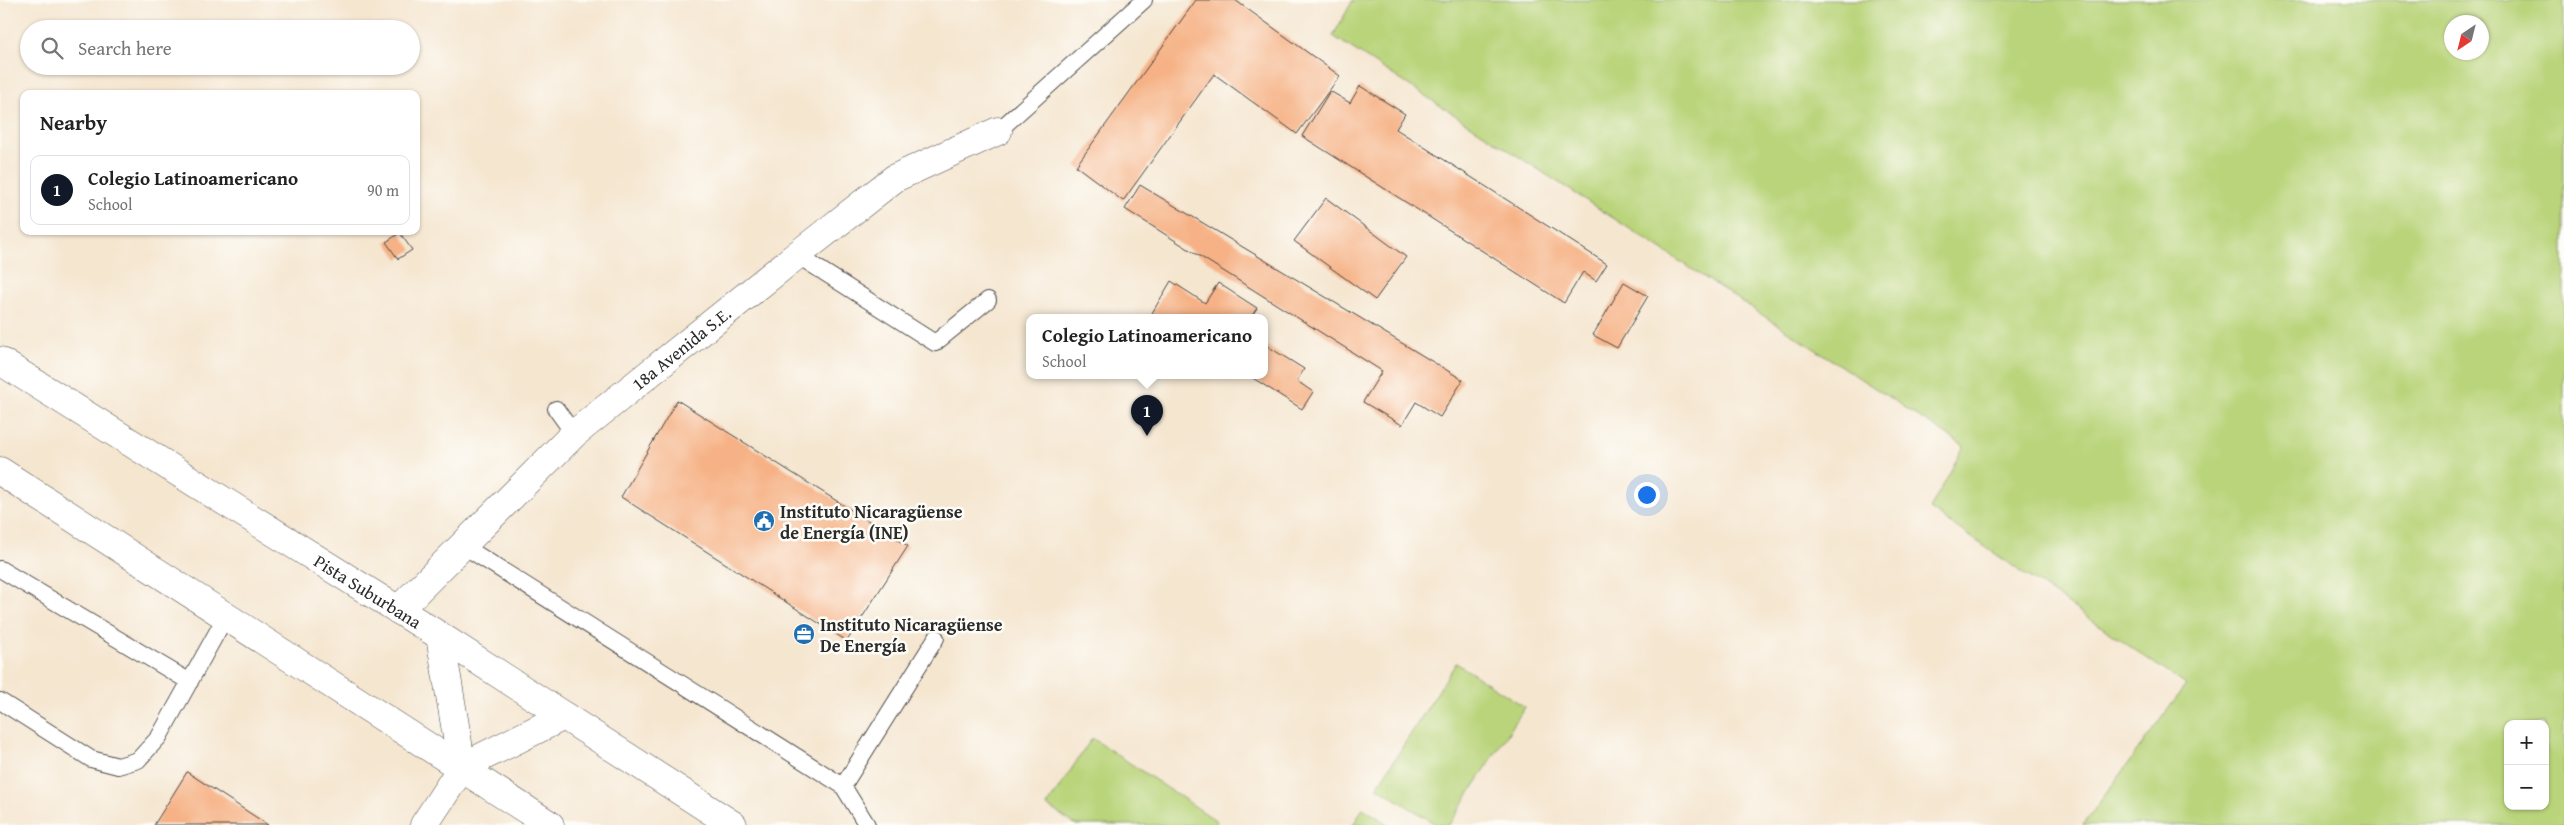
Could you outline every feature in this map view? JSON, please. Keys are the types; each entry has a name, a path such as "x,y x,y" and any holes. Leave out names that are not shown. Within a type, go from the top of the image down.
{"main road":[{"name":"18a Avenida S.E.","path":"398,610 574,434 895,178 998,131"},
{"name":"Pista Suburbana","path":"0,361 440,636 733,825"},
{"path":"0,471 550,825"},
{"path":"440,636 462,767"},
{"path":"424,825 462,767 564,716"}],"lane":[{"path":"998,131 1144,0"},
{"path":"797,256 934,343 988,300"},
{"path":"556,409 574,434"},
{"path":"462,545 843,786 867,825"},
{"path":"0,569 190,682"},
{"path":"0,701 90,759 118,766 138,760 159,737 226,616"},
{"path":"843,786 936,638"}],"green space":[{"path":"1353,0 2564,0 2564,825 2083,825 2186,685 1930,509 1964,446 1333,36"},
{"path":"1456,663 1525,707 1449,825 1437,825 1377,787"},
{"path":"1092,738 1217,821 1215,825 1076,825 1047,806"},
{"path":"1363,808 1389,825 1353,825"}],"building":[{"path":"1196,0 1235,0 1340,76 1297,134 1214,74 1123,201 1076,166"},
{"path":"1360,86 1405,114 1396,129 1607,264 1596,281 1583,272 1564,303 1302,136 1330,91 1350,103"},
{"path":"1140,185 1463,380 1440,417 1416,402 1402,425 1363,402 1382,371 1125,209"},
{"path":"1326,198 1406,257 1375,300 1294,241"},
{"path":"397,235 401,235 412,250 398,259 386,242"},
{"path":"1171,281 1205,303 1218,283 1257,308 1253,314 1152,313"},
{"path":"1624,282 1648,296 1617,348 1593,335"},
{"path":"1268,346 1304,369 1297,381 1313,392 1302,409 1254,379 1268,379"},
{"name":"Instituto Nicaragüense de Energía (INE)","path":"677,400 908,546 847,641 621,497"},
{"path":"187,772 268,825 154,825"}],"place":[{"name":"Colegio Latinoamericano","path":"1147,436"},
{"name":"Instituto Nicaragüense de Energía (INE)","path":"764,521"},
{"name":"Instituto Nicaragüense De Energía","path":"804,634"}]}
